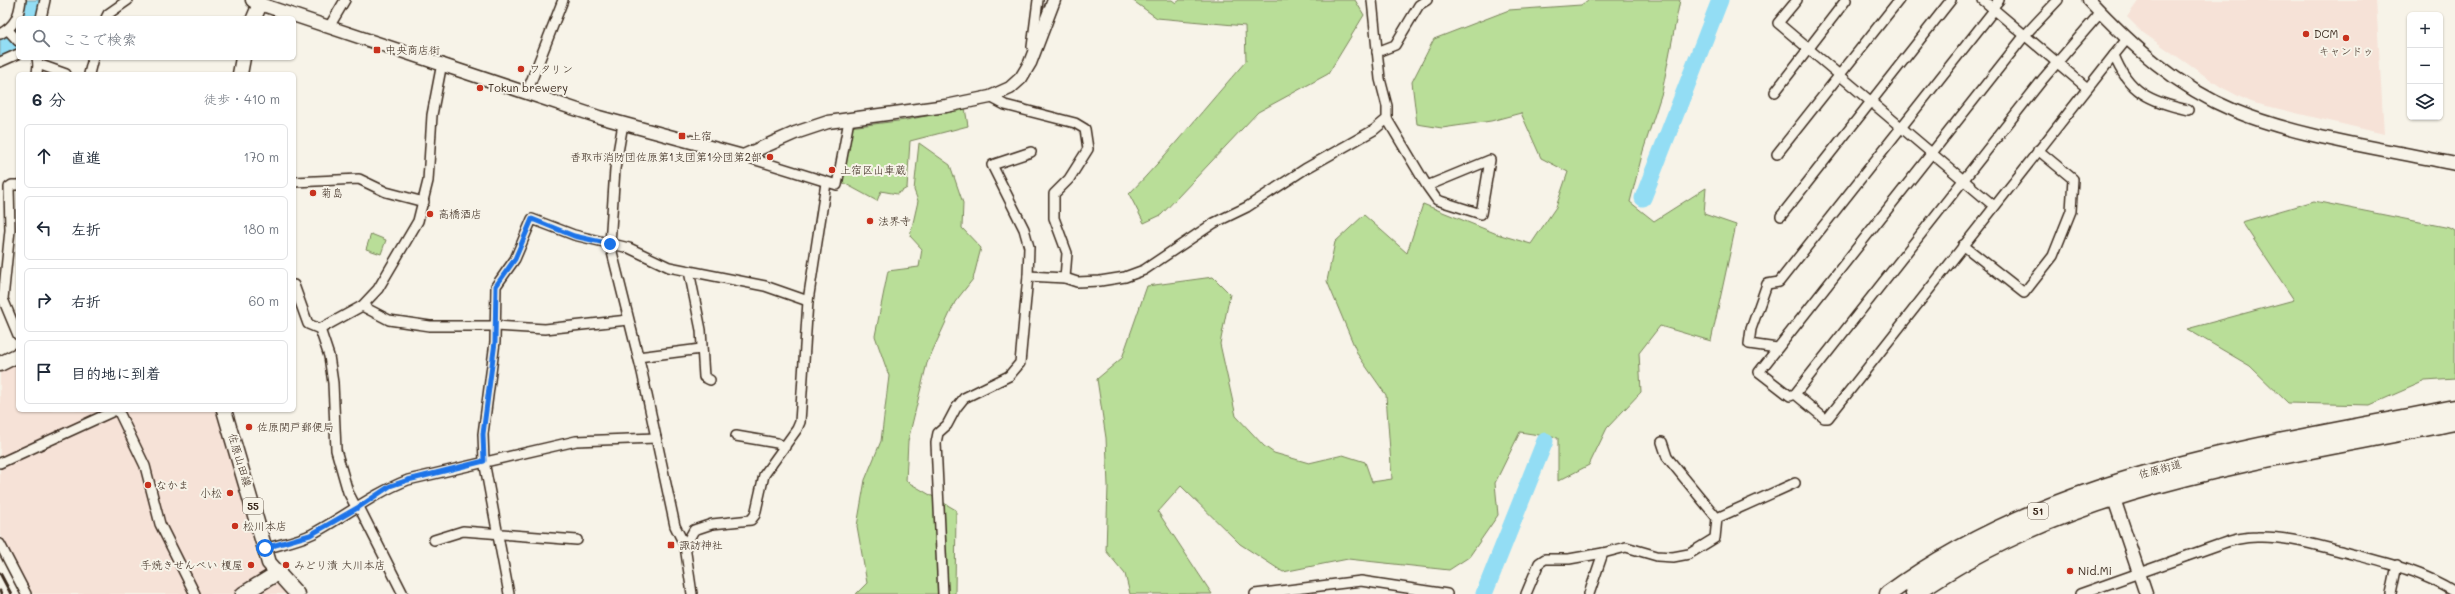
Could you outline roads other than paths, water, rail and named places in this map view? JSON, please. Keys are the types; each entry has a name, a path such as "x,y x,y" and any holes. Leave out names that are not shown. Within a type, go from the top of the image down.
{"highway":[{"name":"佐原街道","path":"1888,594 1986,535 2024,516 2108,484 2434,419 2455,408"},
{"name":"佐原街道","path":"2434,419 2455,422"},
{"name":"佐原街道","path":"1914,594 1992,547 2064,516 2114,499 2202,465"}],"main road":[{"path":"254,16 257,2"},
{"path":"240,72 243,60"},
{"path":"0,364 16,356"},
{"name":"佐原山田線","path":"225,412 269,563 279,572 297,594"},
{"path":"243,594 279,572"}],"street":[{"path":"17,16 21,0"},
{"path":"41,16 45,0"},
{"path":"107,16 128,0"},
{"path":"329,27 345,0"},
{"path":"527,92 563,0"},
{"path":"1030,63 1038,0"},
{"path":"743,156 795,133 828,122 946,106 990,97 1010,88 1022,78 1030,63 1054,0"},
{"path":"1372,0 1380,79 1387,106 1387,119 1427,186 1437,200 1481,214 1490,160 1427,186"},
{"path":"1377,52 1395,45 1419,5 1427,0"},
{"path":"1796,0 1778,24 1902,126 1994,206"},
{"path":"1775,92 1846,0"},
{"path":"1777,154 1899,0"},
{"path":"1781,216 1951,0"},
{"path":"1983,0 2086,87"},
{"path":"1777,348 1748,344 1751,328 1766,284 1779,282 1999,0"},
{"path":"2058,0 2025,35 1759,372 1790,396 1795,394 2057,62 2101,12"},
{"path":"2089,0 2127,39 2181,82 2239,113 2287,128 2455,164"},
{"path":"257,2 623,124 743,156 826,183 837,185 849,120"},
{"path":"9,35 16,20"},
{"path":"1795,394 1824,418 1828,418 2086,87 2127,39"},
{"path":"0,62 16,55"},
{"path":"2114,55 2118,66 2141,95 2161,105 2188,110"},
{"path":"90,72 92,60"},
{"path":"37,72 38,61 62,72"},
{"path":"320,329 362,306 378,289 418,221 424,202 428,181 432,115 442,63"},
{"path":"990,97 1005,106 1075,124 1085,129 1088,149 1069,179 1054,194 1054,218 1066,253 1065,278"},
{"path":"1028,276 1065,278 1077,282 1100,281 1125,277 1144,270 1214,223 1248,207 1305,169 1374,130 1387,119"},
{"path":"623,124 615,169 610,244 638,357 675,526 685,546 692,594"},
{"path":"1963,245 2024,293 2053,256 2071,211 2073,179 2038,150"},
{"path":"943,594 936,443 938,433 947,425 956,408 964,398 1009,376 1020,363 1028,276 1029,247 1024,229 992,164 1031,152"},
{"path":"296,182 359,179 386,192 424,202"},
{"path":"0,183 13,186 3,299 16,330"},
{"path":"685,546 694,530 712,524 750,520 755,515 764,475 785,447 800,422 808,301 826,183"},
{"path":"509,594 484,461 483,434 496,326 496,286 515,259 532,219 574,236 629,248 669,267 765,286 808,301"},
{"path":"689,271 701,330 701,349 704,377 710,380"},
{"path":"296,300 308,324 320,329 329,356 333,383 336,450 348,492 358,508 403,594"},
{"path":"362,306 389,320 430,326 496,326 545,329 628,320"},
{"path":"638,357 701,349"},
{"path":"0,463 113,412"},
{"path":"118,412 146,466 160,524 195,594"},
{"path":"736,436 777,443 785,447"},
{"path":"265,548 310,535 358,508 390,486 408,480 484,461 576,441 656,438"},
{"path":"1526,594 1539,564 1545,559 1569,559 1626,547 1657,556 1673,557 1689,554 1715,538 1717,518 1667,457 1662,442"},
{"path":"1717,518 1795,483"},
{"path":"2114,499 2146,594"},
{"path":"434,540 463,531 497,535 577,540"},
{"path":"2080,594 2138,572 2237,538 2256,537 2281,538 2305,542 2397,565 2424,574 2455,592"},
{"path":"0,544 26,594"},
{"path":"1588,594 1602,553"},
{"path":"2391,594 2397,565"},
{"path":"1255,594 1361,581 1391,590 1447,594"}],"water":[{"path":"26,0 40,0 36,16 23,16"},
{"path":"16,29 16,49 0,57 0,40 10,36"}],"waterway":[{"path":"1643,198 1720,0"},
{"path":"1484,594 1545,441"}],"railway":[{"path":"0,573 11,594"}],"place":[{"name":"DCM","path":"2306,34"},
{"name":"キャンドゥ","path":"2346,38"},
{"name":"中央商店街","path":"377,50"},
{"name":"ワタリン","path":"521,69"},
{"name":"Tokun brewery","path":"480,88"},
{"name":"上宿","path":"682,136"},
{"name":"香取市消防団佐原第1支団第1分団第2部","path":"770,157"},
{"name":"上宿区山車蔵","path":"832,170"},
{"name":"菊島","path":"313,193"},
{"name":"高橋酒店","path":"430,214"},
{"name":"法界寺","path":"870,221"},
{"name":"佐原関戸郵便局","path":"249,427"},
{"name":"なかま","path":"148,485"},
{"name":"小松","path":"230,493"},
{"name":"松川本店","path":"235,526"},
{"name":"諏訪神社","path":"671,545"},
{"name":"手焼きせんべい 榎屋","path":"251,565"},
{"name":"みどり漬 大川本店","path":"286,565"},
{"name":"Nid.Mi","path":"2070,571"}]}
